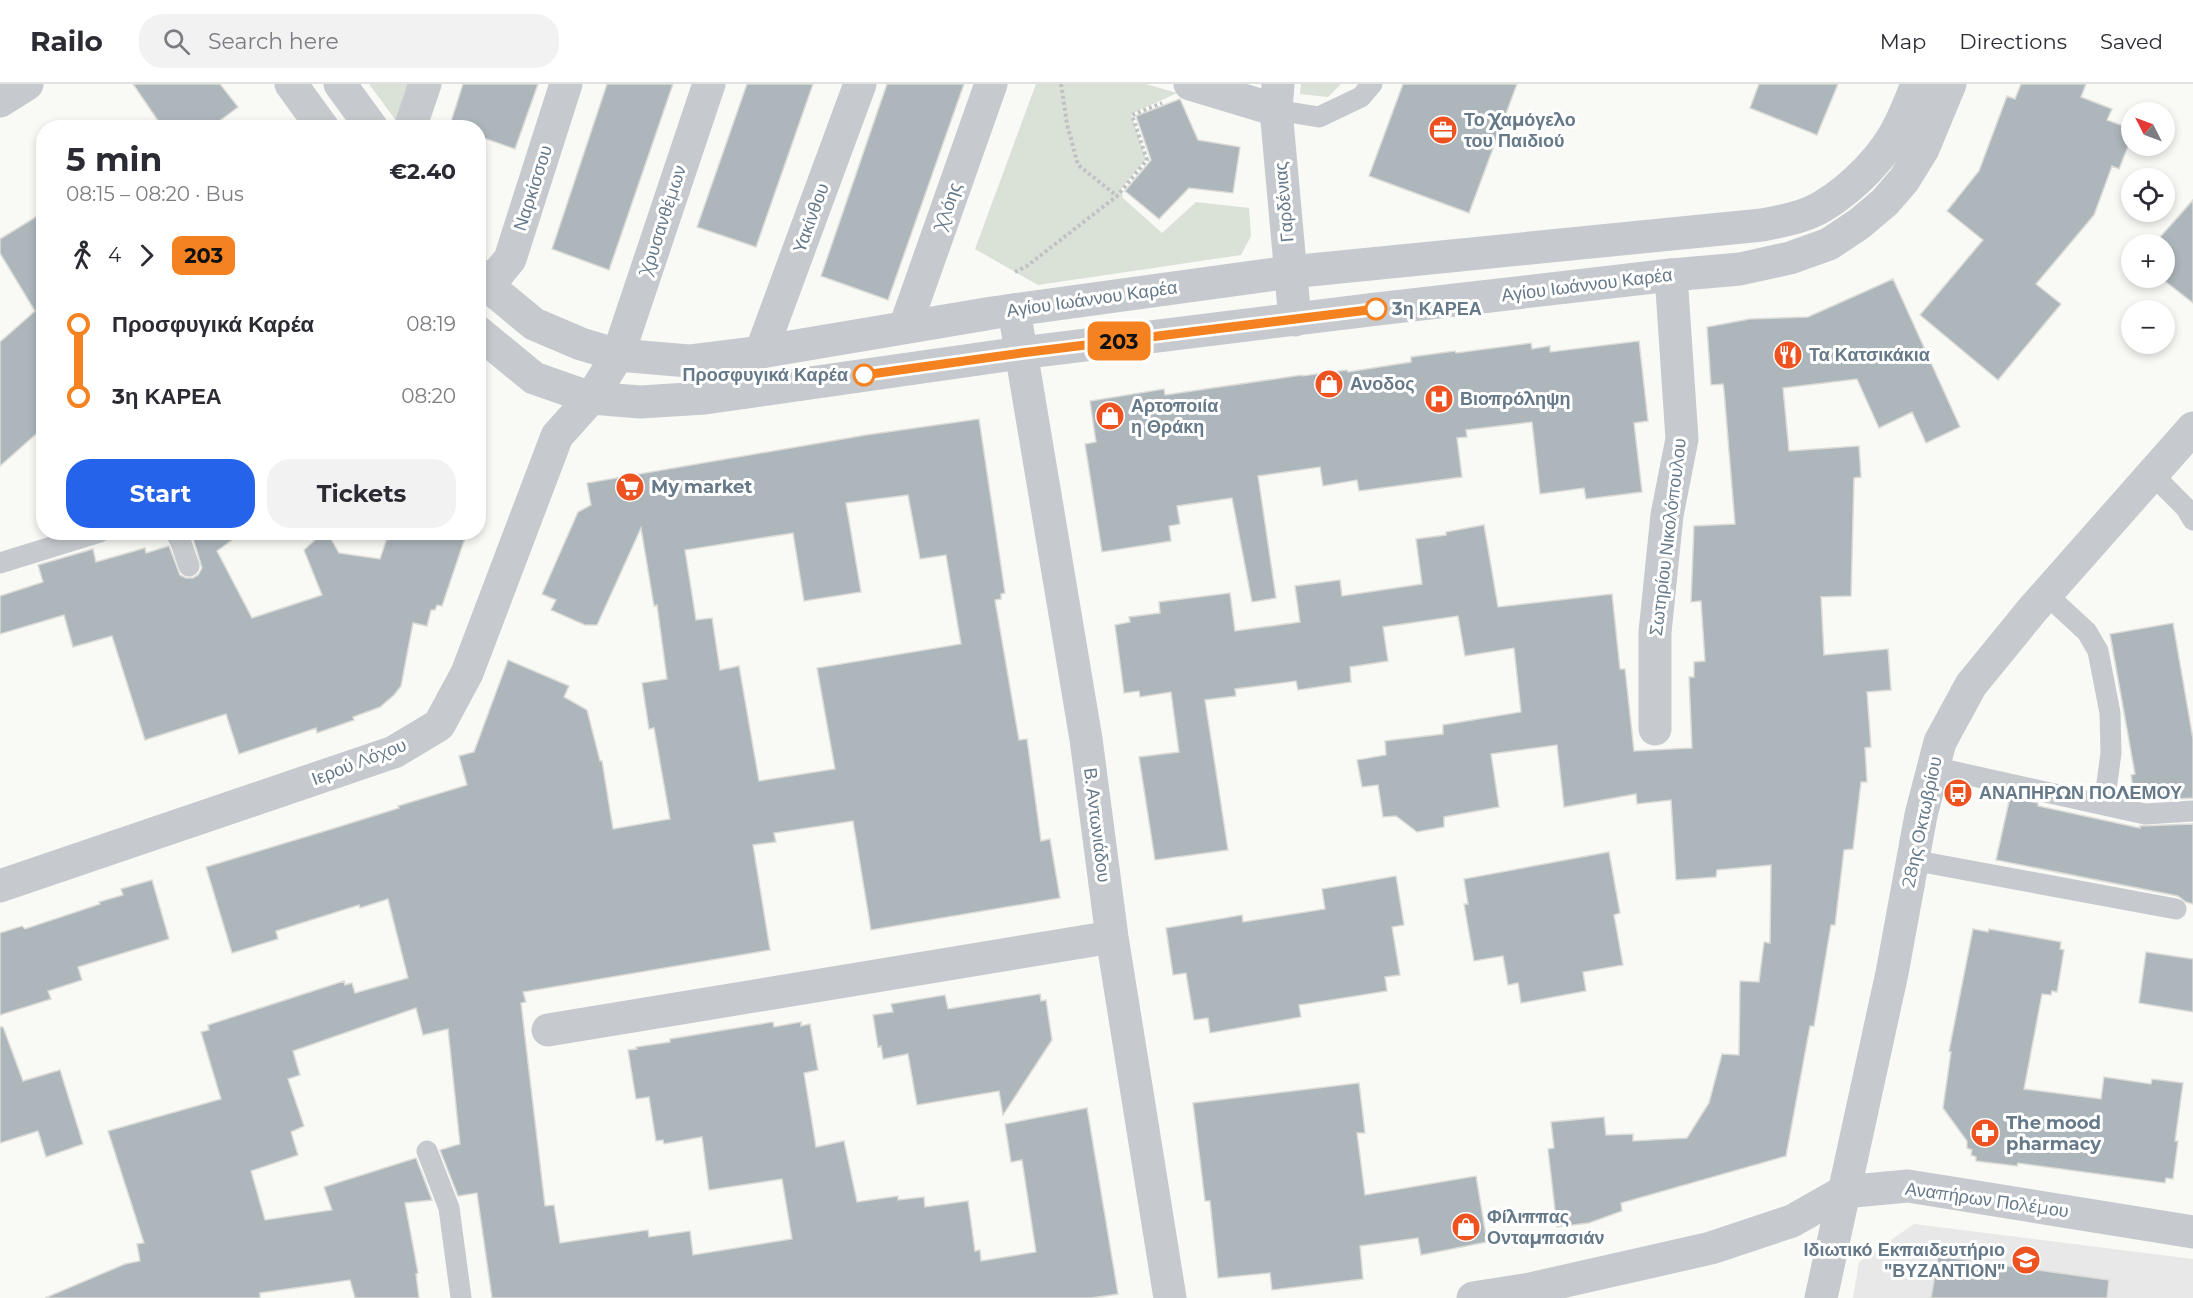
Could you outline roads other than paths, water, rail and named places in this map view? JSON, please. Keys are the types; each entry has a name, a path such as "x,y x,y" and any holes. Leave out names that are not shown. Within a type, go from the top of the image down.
{"street":[{"path":"0,101 27,84"},
{"path":"291,84 317,120"},
{"path":"340,84 366,120"},
{"path":"413,120 425,84"},
{"name":"Ναρκίσσου","path":"486,278 510,259 566,84"},
{"name":"Χρυσανθέμων","path":"591,398 618,355 708,84"},
{"name":"Υακίνθου","path":"761,352 860,84"},
{"name":"Χλόης","path":"905,327 990,84"},
{"name":"Αγίου Ιωάννου Καρέα","path":"486,283 534,324 581,344 618,355 689,361 761,352 1014,310 1290,272 1762,225 1793,219 1823,206 1856,181 1881,155 1901,124 1917,84"},
{"name":"Αγίου Ιωάννου Καρέα","path":"486,339 534,378 591,398 640,402 705,398 1021,353 1671,275 1740,269 1790,258 1828,244 1885,202 1904,180 1923,149 1950,84"},
{"path":"1193,85 1277,97"},
{"name":"Γαρδένιας","path":"1277,97 1294,320"},
{"name":"Σωτηρίου Νικολόπουλου","path":"1655,729 1655,632 1667,515 1682,439 1671,275"},
{"name":"Β. Αντωνιάδου","path":"1014,310 1086,739 1112,937 1170,1298"},
{"name":"Ιερού Λόχου","path":"0,886 394,752 440,725 467,673 556,436 591,398"},
{"name":"28ης Οκτωβρίου","path":"1821,1298 1842,1192 1892,973 1921,815 1940,742 1971,685 2046,594 2193,428"},
{"path":"548,1030 1112,937"},
{"name":"Αναπήρων Πολέμου","path":"1473,1298 1530,1290 1711,1248 1792,1221 1842,1192 1908,1186 2193,1232"}],"lane":[{"path":"1277,97 1319,117 1361,97 1372,84"},
{"path":"2152,474 2186,508 2193,520"},
{"path":"0,563 74,540"},
{"path":"180,540 189,566"},
{"path":"2046,594 2087,632 2098,651 2110,713 2111,753 2104,805"},
{"path":"1933,767 2145,814 2193,811"},
{"path":"1912,860 2176,909"},
{"path":"427,1151 449,1208 461,1298"}],"place":[{"name":"Το Χαμόγελο του Παιδιού","path":"1443,130"},
{"name":"3η ΚΑΡΕΑ","path":"1376,309"},
{"name":"Τα Κατσικάκια","path":"1788,355"},
{"name":"Προσφυγικά Καρέα","path":"864,375"},
{"name":"Ανοδος","path":"1329,384"},
{"name":"Βιοπρόληψη","path":"1439,399"},
{"name":"Αρτοποιία η Θράκη","path":"1110,416"},
{"name":"My market","path":"630,487"},
{"name":"ΑΝΑΠΗΡΩΝ ΠΟΛΕΜΟΥ","path":"1958,793"},
{"name":"The mood pharmacy","path":"1985,1133"},
{"name":"Φίλιππας Ονταμπασιάν","path":"1466,1227"},
{"name":"Ιδιωτικό Εκπαιδευτήριο \"ΒΥΖΑΝΤΙΟΝ\"","path":"2026,1260"}]}
